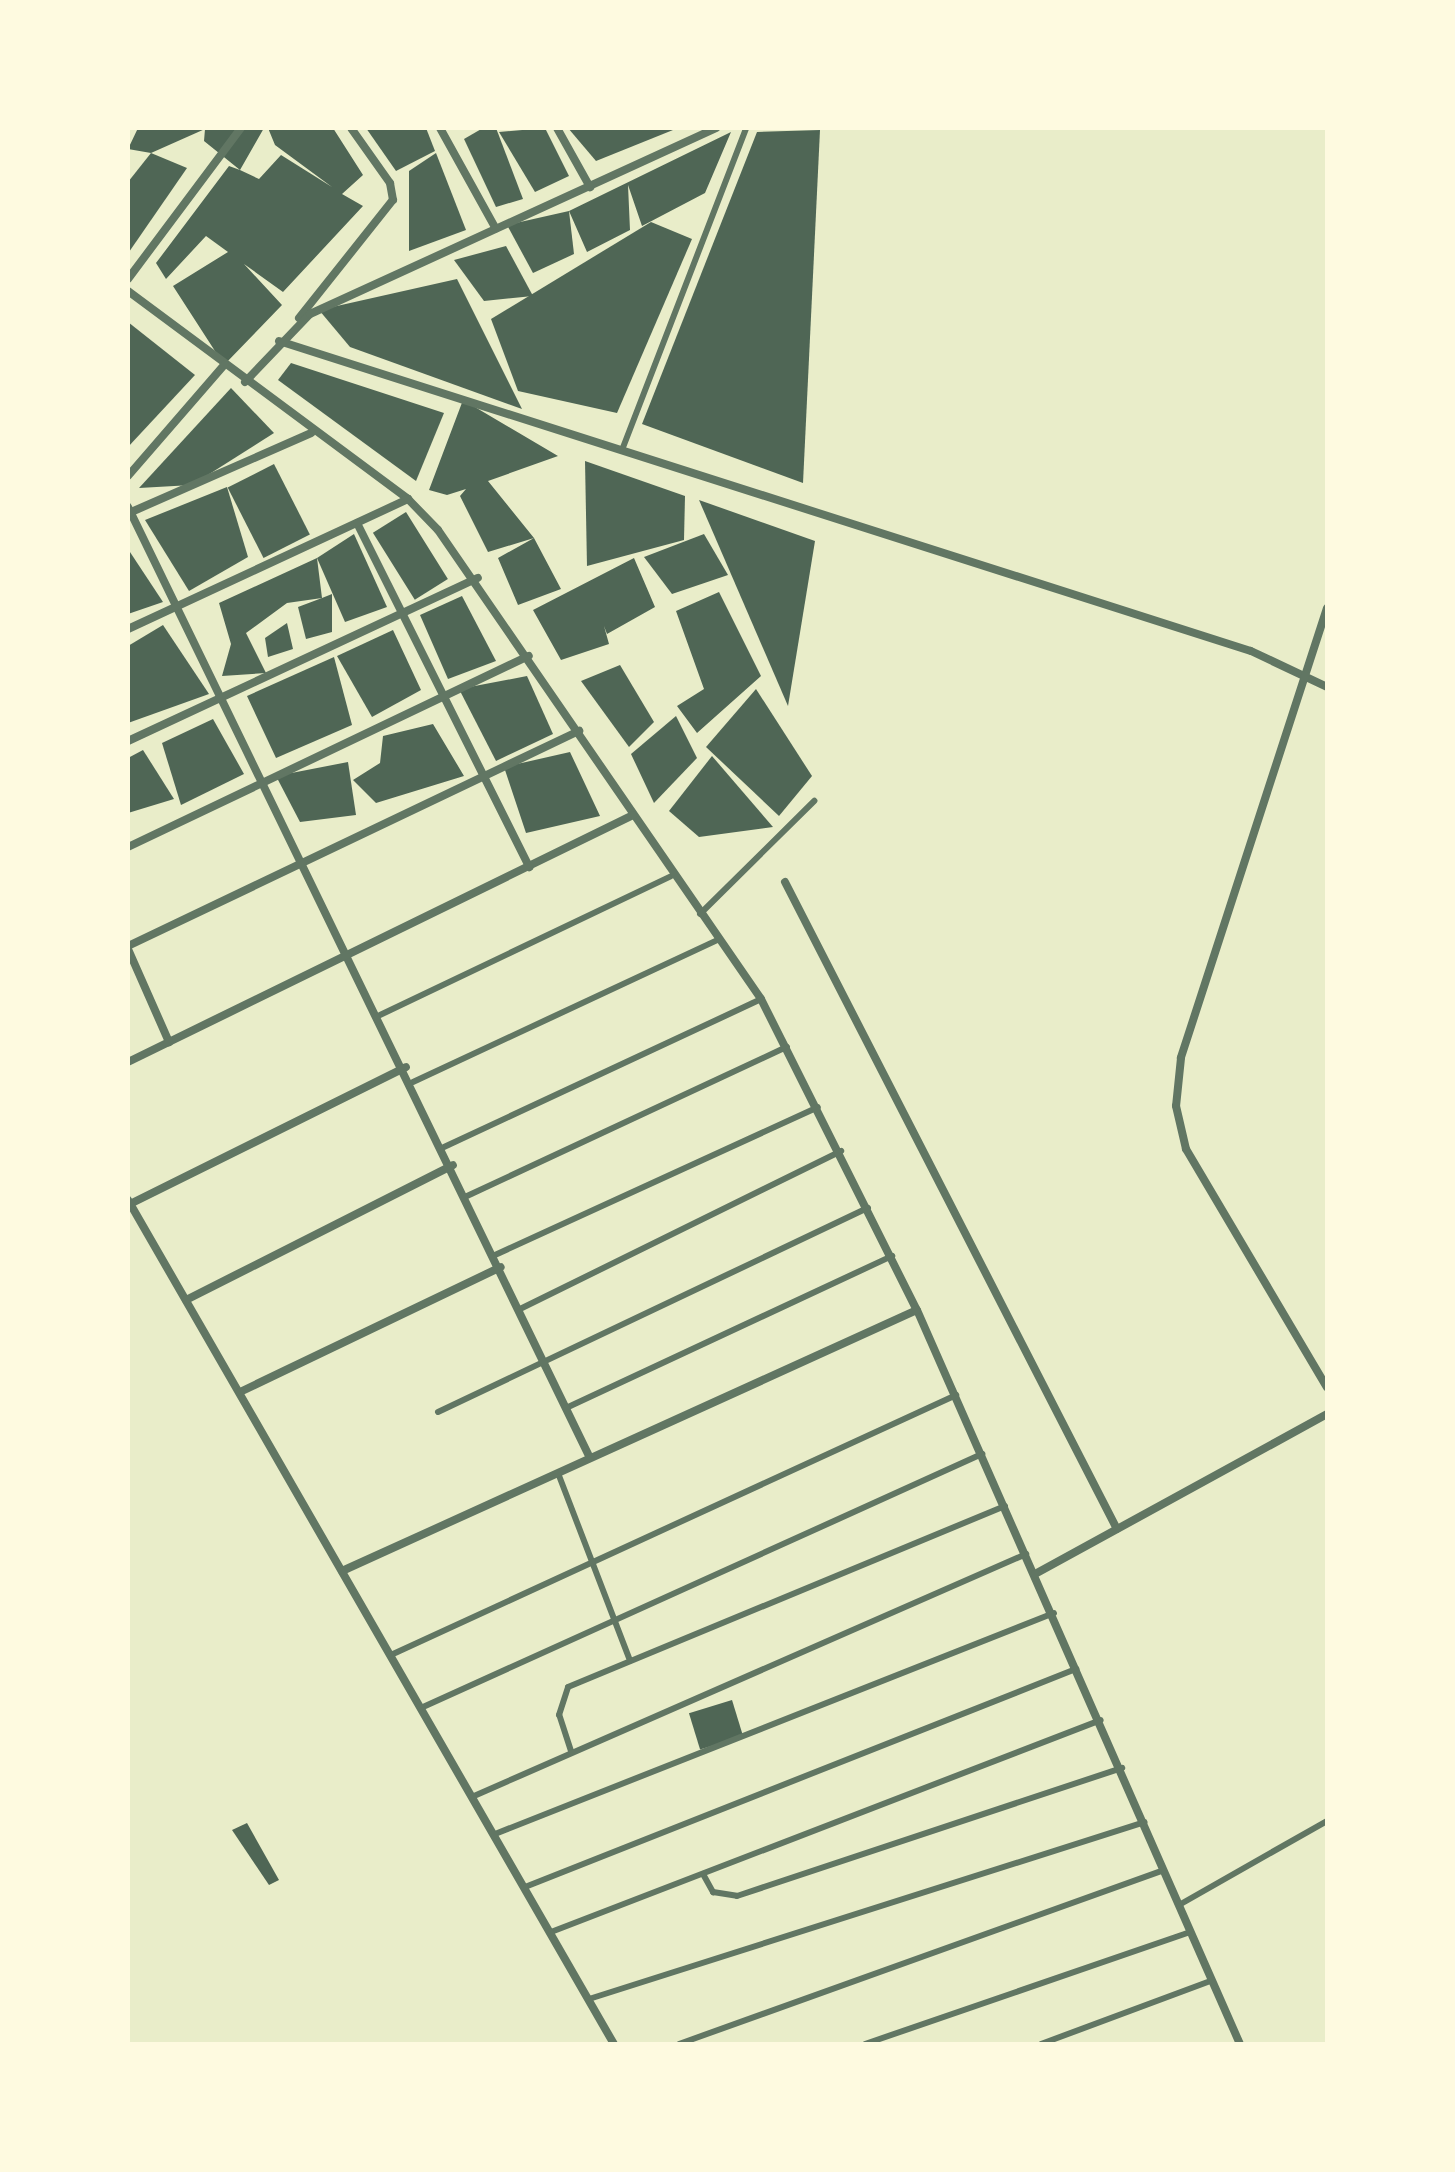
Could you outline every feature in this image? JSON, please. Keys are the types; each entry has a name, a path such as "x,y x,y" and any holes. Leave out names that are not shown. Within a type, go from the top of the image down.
{"street":[{"path":"128,279 241,128"},
{"path":"245,382 393,200 390,183 351,128"},
{"path":"440,128 496,229"},
{"path":"557,128 590,187"},
{"path":"296,322 590,187 705,130 716,128"},
{"path":"128,291 311,433 408,499 478,578 671,876 761,999 841,1151 956,1395 1079,1668 1210,1981 1240,2044"},
{"path":"279,341 1305,673 1327,687"},
{"path":"128,476 224,365"},
{"path":"311,433 129,511 406,1067 590,1458"},
{"path":"128,629 408,499"},
{"path":"357,523 529,867"},
{"path":"128,741 478,578"},
{"path":"1327,608 1181,1058 1176,1106 1186,1149 1327,1387"},
{"path":"128,847 529,656"},
{"path":"169,1042 128,947 579,731"},
{"path":"128,1062 633,815"},
{"path":"785,882 1117,1529"},
{"path":"406,1067 129,1202 393,1654 614,2044"},
{"path":"186,1300 453,1165"},
{"path":"240,1392 501,1267"},
{"path":"342,1571 917,1310"},
{"path":"1035,1574 1327,1414"}],"lane":[{"path":"622,450 746,128"},
{"path":"699,915 814,801"},
{"path":"380,1015 671,876"},
{"path":"413,1082 719,939"},
{"path":"444,1147 761,999"},
{"path":"467,1196 787,1047"},
{"path":"495,1255 818,1107"},
{"path":"520,1309 841,1151"},
{"path":"438,1412 868,1208"},
{"path":"566,1408 892,1256"},
{"path":"393,1654 956,1395"},
{"path":"423,1707 982,1454"},
{"path":"558,1473 630,1661"},
{"path":"571,1751 559,1715 568,1687 1005,1506"},
{"path":"474,1796 1026,1554"},
{"path":"495,1834 1054,1613"},
{"path":"525,1887 1079,1668"},
{"path":"551,1932 1101,1720"},
{"path":"703,1874 713,1892 737,1896 1122,1768"},
{"path":"1179,1905 1327,1821"},
{"path":"589,1999 1145,1822"},
{"path":"679,2044 1164,1870"},
{"path":"865,2044 1190,1932"},
{"path":"1041,2044 1210,1981"}],"building":[{"path":"138,128 264,128 240,170 204,141 205,129 151,153 128,149"},
{"path":"268,128 333,128 363,175 342,194 363,206 283,292 244,264 282,305 224,365 173,286 228,252 206,236 166,279 156,263 229,166 259,179 281,155 332,187 275,145"},
{"path":"366,128 426,128 435,151 396,171"},
{"path":"483,128 496,128 523,199 496,207 464,139"},
{"path":"545,128 569,176 535,192 499,132"},
{"path":"568,128 678,128 596,161"},
{"path":"820,130 803,483 642,424 757,132"},
{"path":"731,132 705,193 642,226 628,185 630,230 587,252 569,211"},
{"path":"151,153 187,168 129,252 128,182"},
{"path":"436,153 466,230 409,251 409,171"},
{"path":"569,211 574,254 533,273 507,225"},
{"path":"651,222 692,239 617,413 518,391 491,319"},
{"path":"506,246 533,296 484,301 454,260"},
{"path":"457,279 522,409 350,347 319,310"},
{"path":"128,322 195,375 128,447"},
{"path":"291,363 444,413 416,481 278,380"},
{"path":"231,388 274,433 192,485 139,488"},
{"path":"463,400 558,456 488,481 534,538 488,552 460,496 466,489 447,495 429,490"},
{"path":"585,461 685,496 684,540 587,566"},
{"path":"274,464 310,534 264,558 228,488"},
{"path":"227,487 248,557 189,591 145,520"},
{"path":"699,500 815,541 788,706"},
{"path":"406,512 448,579 415,600 373,533"},
{"path":"354,534 387,607 345,622 317,558"},
{"path":"704,534 728,575 672,594 644,557"},
{"path":"534,538 561,589 518,605 498,558"},
{"path":"128,549 163,602 128,614"},
{"path":"317,558 322,598 287,603 246,633 266,673 222,676 231,644 219,603"},
{"path":"634,558 655,607 607,634 604,626 609,644 561,660 533,610"},
{"path":"719,592 761,676 697,733 677,706 704,689 676,611"},
{"path":"332,594 332,632 306,639 298,607"},
{"path":"462,596 496,661 448,679 420,615"},
{"path":"287,623 293,649 268,657 265,638"},
{"path":"163,625 209,694 128,723 128,646"},
{"path":"393,630 421,690 372,717 337,656"},
{"path":"334,657 352,725 276,758 247,696"},
{"path":"620,665 654,722 629,747 581,681"},
{"path":"527,676 553,734 496,761 459,689"},
{"path":"756,689 812,776 779,816 706,747"},
{"path":"676,716 697,758 654,803 631,754"},
{"path":"213,719 244,774 181,805 162,743"},
{"path":"433,724 464,776 376,803 353,780 380,763 383,736"},
{"path":"143,750 174,799 128,813 128,758"},
{"path":"570,752 600,816 526,833 504,767"},
{"path":"712,756 773,827 699,837 669,811"},
{"path":"348,762 356,815 300,822 276,776"},
{"path":"732,1700 743,1736 700,1749 689,1713"},
{"path":"247,1823 279,1880 269,1885 232,1830"}]}
